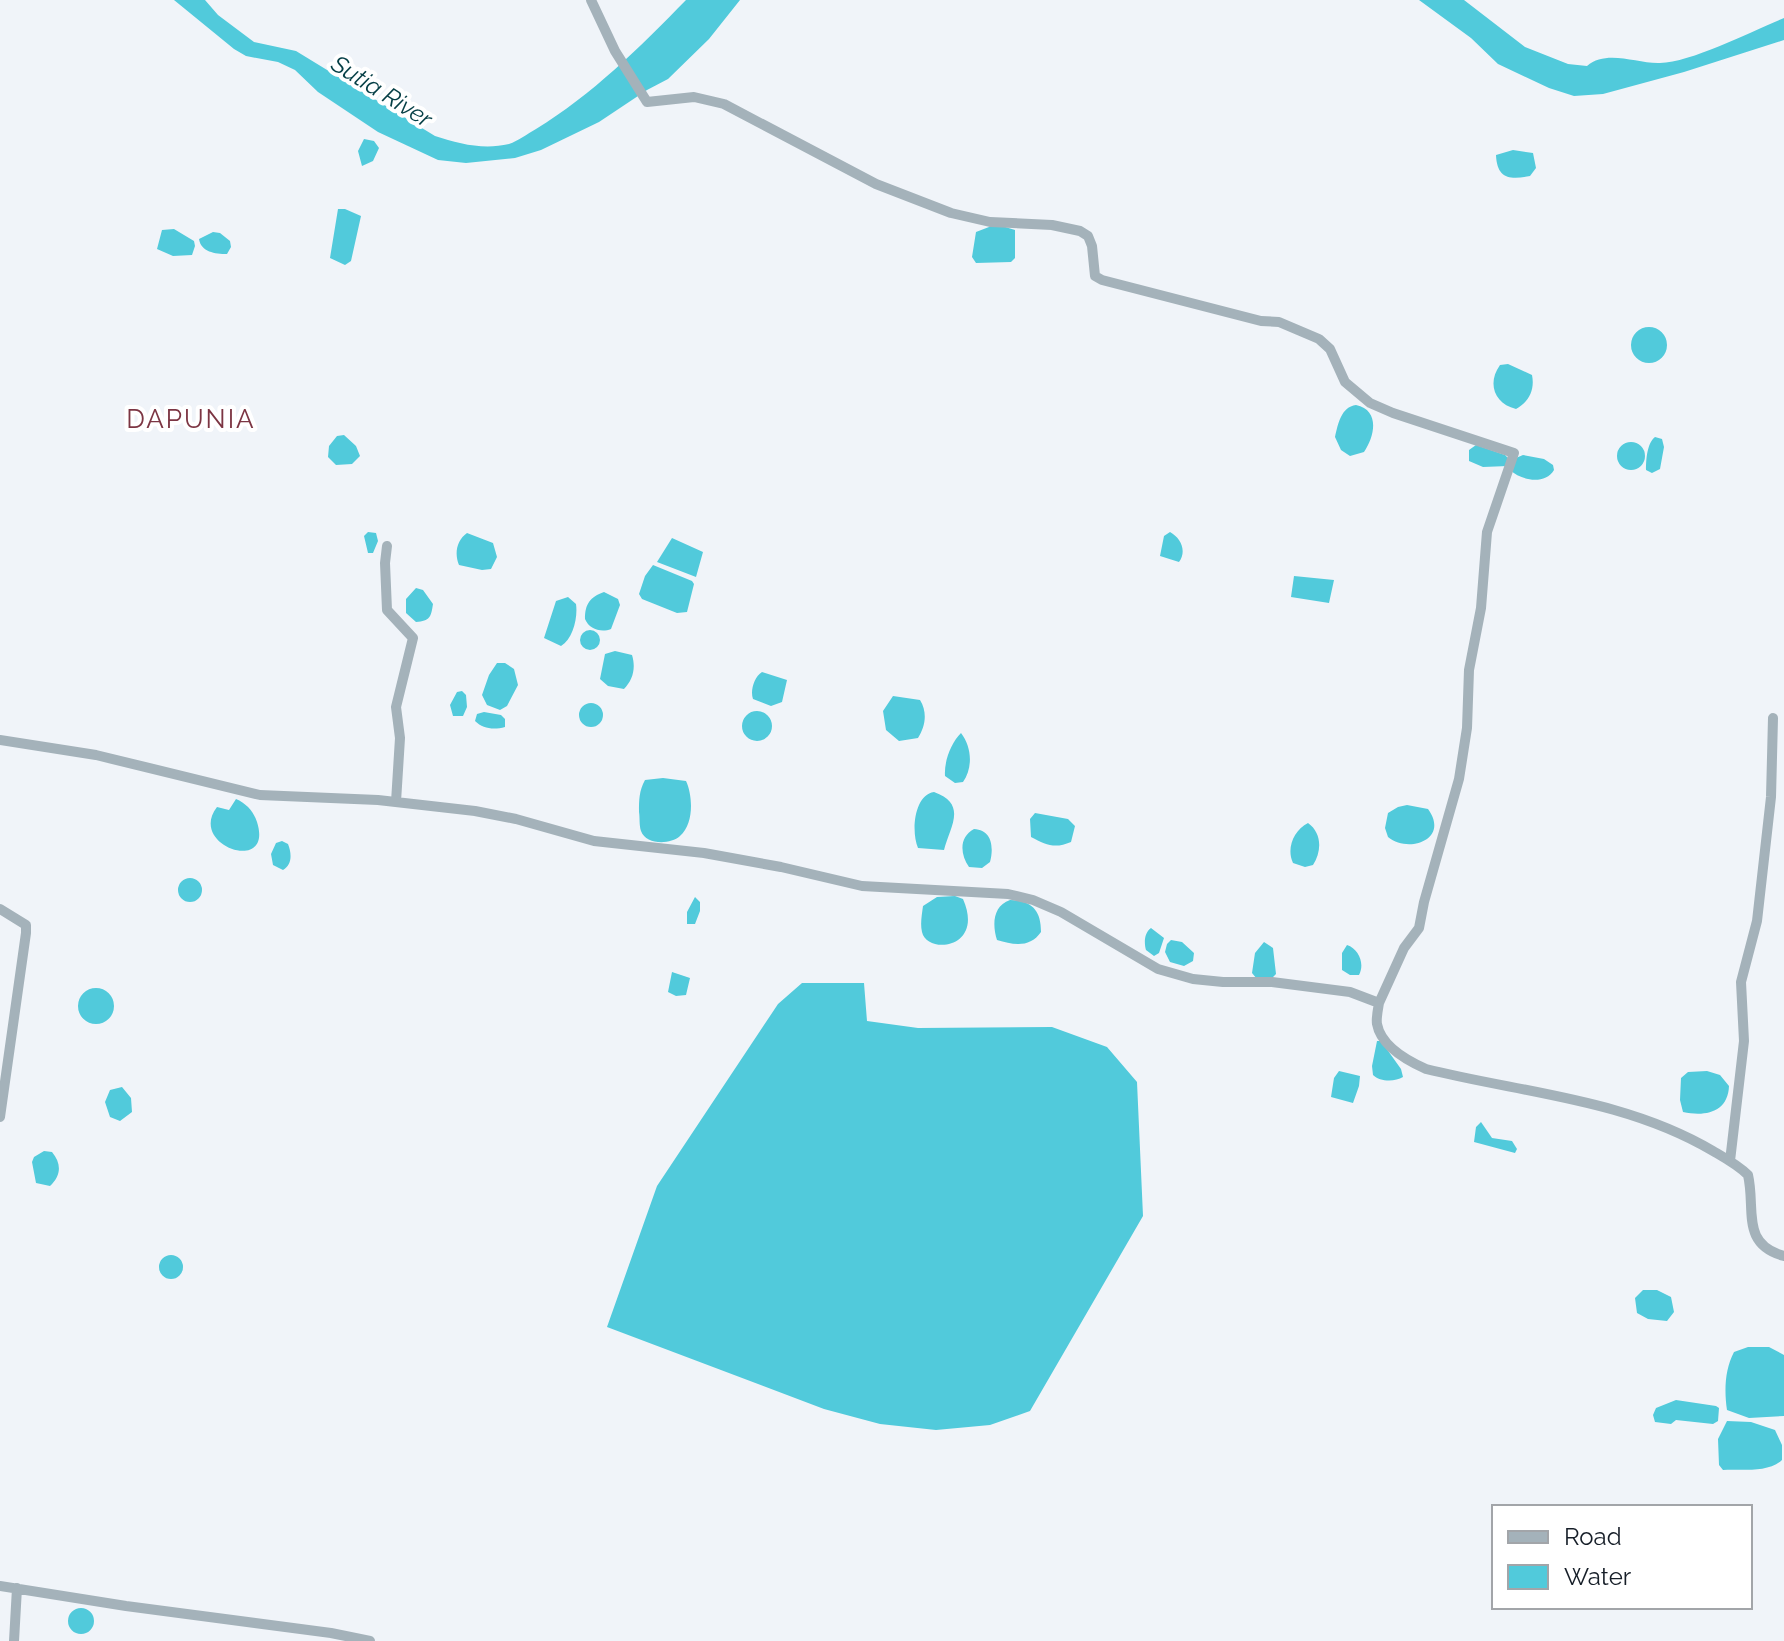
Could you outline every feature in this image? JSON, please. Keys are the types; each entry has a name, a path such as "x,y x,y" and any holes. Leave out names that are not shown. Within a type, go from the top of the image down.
{"street":[{"path":"591,0 615,51 647,102 694,97 724,104 876,184 951,213 990,222 1052,225 1080,231 1088,236 1095,276 1102,280 1261,321 1279,322 1319,339 1330,349 1345,382 1370,403 1514,453 1487,532 1481,608 1469,670 1467,728 1459,779 1419,928 1404,948 1379,1003 1377,1023 1380,1032 1406,1060 1426,1069 1616,1110 1690,1137 1748,1175 1751,1215 1759,1243 1773,1253 1784,1256"},
{"path":"387,546 387,610 413,638 396,707 400,738 396,802"},
{"path":"1730,1161 1744,1041 1741,982 1757,921 1771,797 1773,718"},
{"path":"0,740 96,755 260,795 396,802 475,811 594,841 704,853 862,886 1008,894 1061,912 1158,969 1193,979 1272,982 1350,992 1379,1003"},
{"path":"0,909 26,925 26,933 0,1117"},
{"path":"0,1586 370,1641"},
{"path":"14,1641 17,1588"}],"water":[{"path":"174,0 205,0 218,15 254,42 296,51 435,136 462,144 490,146 516,141 557,116 633,53 686,0 740,0 709,39 668,79 599,122 541,150 515,158 466,163 438,160 378,132 318,92 295,70 278,62 246,56 234,49"},
{"path":"1419,0 1464,0 1525,47 1568,64 1587,66 1604,58 1651,63 1673,61 1705,52 1784,18 1784,40 1603,94 1574,96 1498,64 1471,38"},
{"path":"364,139 374,141 379,148 373,161 362,166 358,151"},
{"path":"1513,150 1533,153 1536,168 1530,176 1506,176 1499,169 1496,155"},
{"path":"338,209 361,216 351,261 345,265 330,258"},
{"path":"1002,226 1015,230 1015,258 1011,262 976,263 972,257 976,232"},
{"path":"174,229 194,241 192,255 173,256 157,249 162,230"},
{"path":"213,232 230,241 227,254 209,251 200,243 199,239"},
{"path":"1649,327 1662,332 1667,345 1662,358 1649,363 1636,358 1631,345 1636,332"},
{"path":"1508,364 1532,375 1530,395 1516,409 1502,403 1495,392 1496,372 1500,365"},
{"path":"1356,405 1369,412 1373,431 1364,452 1350,456 1341,450 1335,437 1344,413"},
{"path":"344,435 356,446 360,456 352,464 336,465 328,457 329,446 337,436"},
{"path":"1655,437 1662,439 1664,447 1660,469 1652,473 1646,470 1646,461"},
{"path":"1631,442 1641,446 1645,456 1641,466 1631,470 1621,466 1617,456 1621,446"},
{"path":"1476,445 1505,455 1508,466 1483,467 1469,461 1469,450"},
{"path":"1523,455 1544,459 1553,465 1554,470 1545,478 1533,480 1521,477 1510,470 1516,458"},
{"path":"368,532 376,533 378,541 373,553 368,553 364,536"},
{"path":"1170,532 1182,545 1183,554 1179,562 1160,556 1164,536"},
{"path":"467,533 493,543 497,557 491,569 459,565 457,547"},
{"path":"672,538 703,552 696,577 657,562"},
{"path":"653,565 692,581 694,584 687,612 677,613 642,599 639,594 645,576"},
{"path":"1294,576 1334,580 1329,603 1291,597"},
{"path":"416,588 423,590 433,604 429,618 416,622 406,613 406,599"},
{"path":"604,592 618,599 620,605 611,629 603,631 592,628 585,619 589,602"},
{"path":"568,597 576,604 576,615 572,633 561,646 544,638 556,601"},
{"path":"590,630 597,633 600,640 597,647 590,650 583,647 580,640 583,633"},
{"path":"615,651 632,655 633,674 624,689 608,686 600,679 605,654"},
{"path":"497,663 505,663 514,669 518,685 507,706 500,710 487,705 482,695"},
{"path":"762,672 787,680 782,702 771,706 753,699 753,684"},
{"path":"462,691 466,695 467,707 463,716 453,716 450,705 457,692"},
{"path":"893,696 920,700 925,720 918,738 899,741 886,730 883,711"},
{"path":"591,703 600,706 603,715 600,724 591,727 582,724 579,715 582,706"},
{"path":"757,711 768,715 772,726 768,737 757,741 746,737 742,726 746,715"},
{"path":"477,714 501,715 505,719 505,727 489,728 478,724 475,721"},
{"path":"961,733 969,751 970,764 963,782 955,783 945,776 946,764 951,747"},
{"path":"663,778 686,781 691,810 688,824 680,836 659,842 648,839 641,831 639,800 645,780"},
{"path":"934,792 951,803 954,810 944,850 918,848 916,841 918,807 927,795"},
{"path":"236,799 249,808 257,822 259,838 254,848 244,851 221,843 213,833 211,821 217,807 229,810"},
{"path":"1407,805 1428,809 1433,820 1431,836 1416,844 1397,842 1388,837 1385,828 1388,813"},
{"path":"1035,813 1068,819 1075,826 1071,842 1051,845 1031,837 1030,819"},
{"path":"1308,823 1316,832 1319,848 1313,865 1305,867 1293,863 1290,851 1295,835"},
{"path":"974,829 985,832 991,845 990,862 982,868 969,867 964,857 963,841"},
{"path":"282,841 288,844 291,855 290,862 283,870 273,865 271,854 276,843"},
{"path":"190,878 199,881 202,890 199,899 190,902 181,899 178,890 181,881"},
{"path":"695,897 700,902 700,911 695,924 687,924 687,912"},
{"path":"937,897 963,899 968,916 967,928 953,943 934,944 922,932 923,906"},
{"path":"1010,900 1024,902 1037,912 1041,932 1032,941 1015,944 997,940 995,916 1000,907"},
{"path":"1151,928 1164,938 1159,953 1154,956 1146,950 1145,944"},
{"path":"1171,940 1182,942 1194,953 1193,961 1184,966 1170,962 1165,952"},
{"path":"1264,942 1273,948 1276,974 1271,979 1257,979 1252,973 1255,953"},
{"path":"1347,945 1360,957 1359,975 1350,975 1342,970 1342,953"},
{"path":"672,972 690,978 686,995 676,996 668,992"},
{"path":"802,983 864,983 867,1021 918,1028 1052,1027 1107,1047 1137,1082 1143,1216 1030,1411 990,1425 936,1430 880,1424 824,1409 607,1327 657,1186 778,1004"},
{"path":"96,988 109,993 114,1006 109,1019 96,1024 83,1019 78,1006 83,993"},
{"path":"1377,1041 1381,1041 1401,1069 1403,1077 1388,1080 1373,1075"},
{"path":"1339,1071 1360,1076 1353,1103 1331,1097 1334,1078"},
{"path":"1707,1071 1720,1075 1729,1086 1725,1102 1707,1113 1683,1112 1681,1078 1688,1072"},
{"path":"122,1087 131,1098 132,1112 120,1121 110,1117 105,1102 110,1090"},
{"path":"1481,1122 1492,1138 1512,1141 1517,1149 1515,1153 1474,1142 1476,1127"},
{"path":"44,1151 52,1152 59,1165 58,1174 50,1186 36,1183 32,1162"},
{"path":"171,1255 180,1258 183,1267 180,1276 171,1279 162,1276 159,1267 162,1258"},
{"path":"1643,1290 1657,1290 1671,1297 1674,1312 1667,1321 1648,1319 1637,1313 1635,1298"},
{"path":"1748,1347 1769,1347 1784,1355 1784,1416 1749,1418 1727,1410 1729,1365 1734,1352"},
{"path":"1676,1400 1716,1406 1719,1408 1718,1421 1713,1424 1676,1420 1671,1424 1655,1422 1653,1415 1656,1408"},
{"path":"1727,1421 1751,1422 1775,1430 1782,1445 1782,1460 1762,1469 1723,1470 1719,1465 1718,1439"},
{"path":"81,1608 90,1612 94,1621 90,1630 81,1634 72,1630 68,1621 72,1612"}],"district":[{"name":"DAPUNIA","path":"191,419"}],"water label":[{"name":"Sutia River","path":"382,91"}]}
